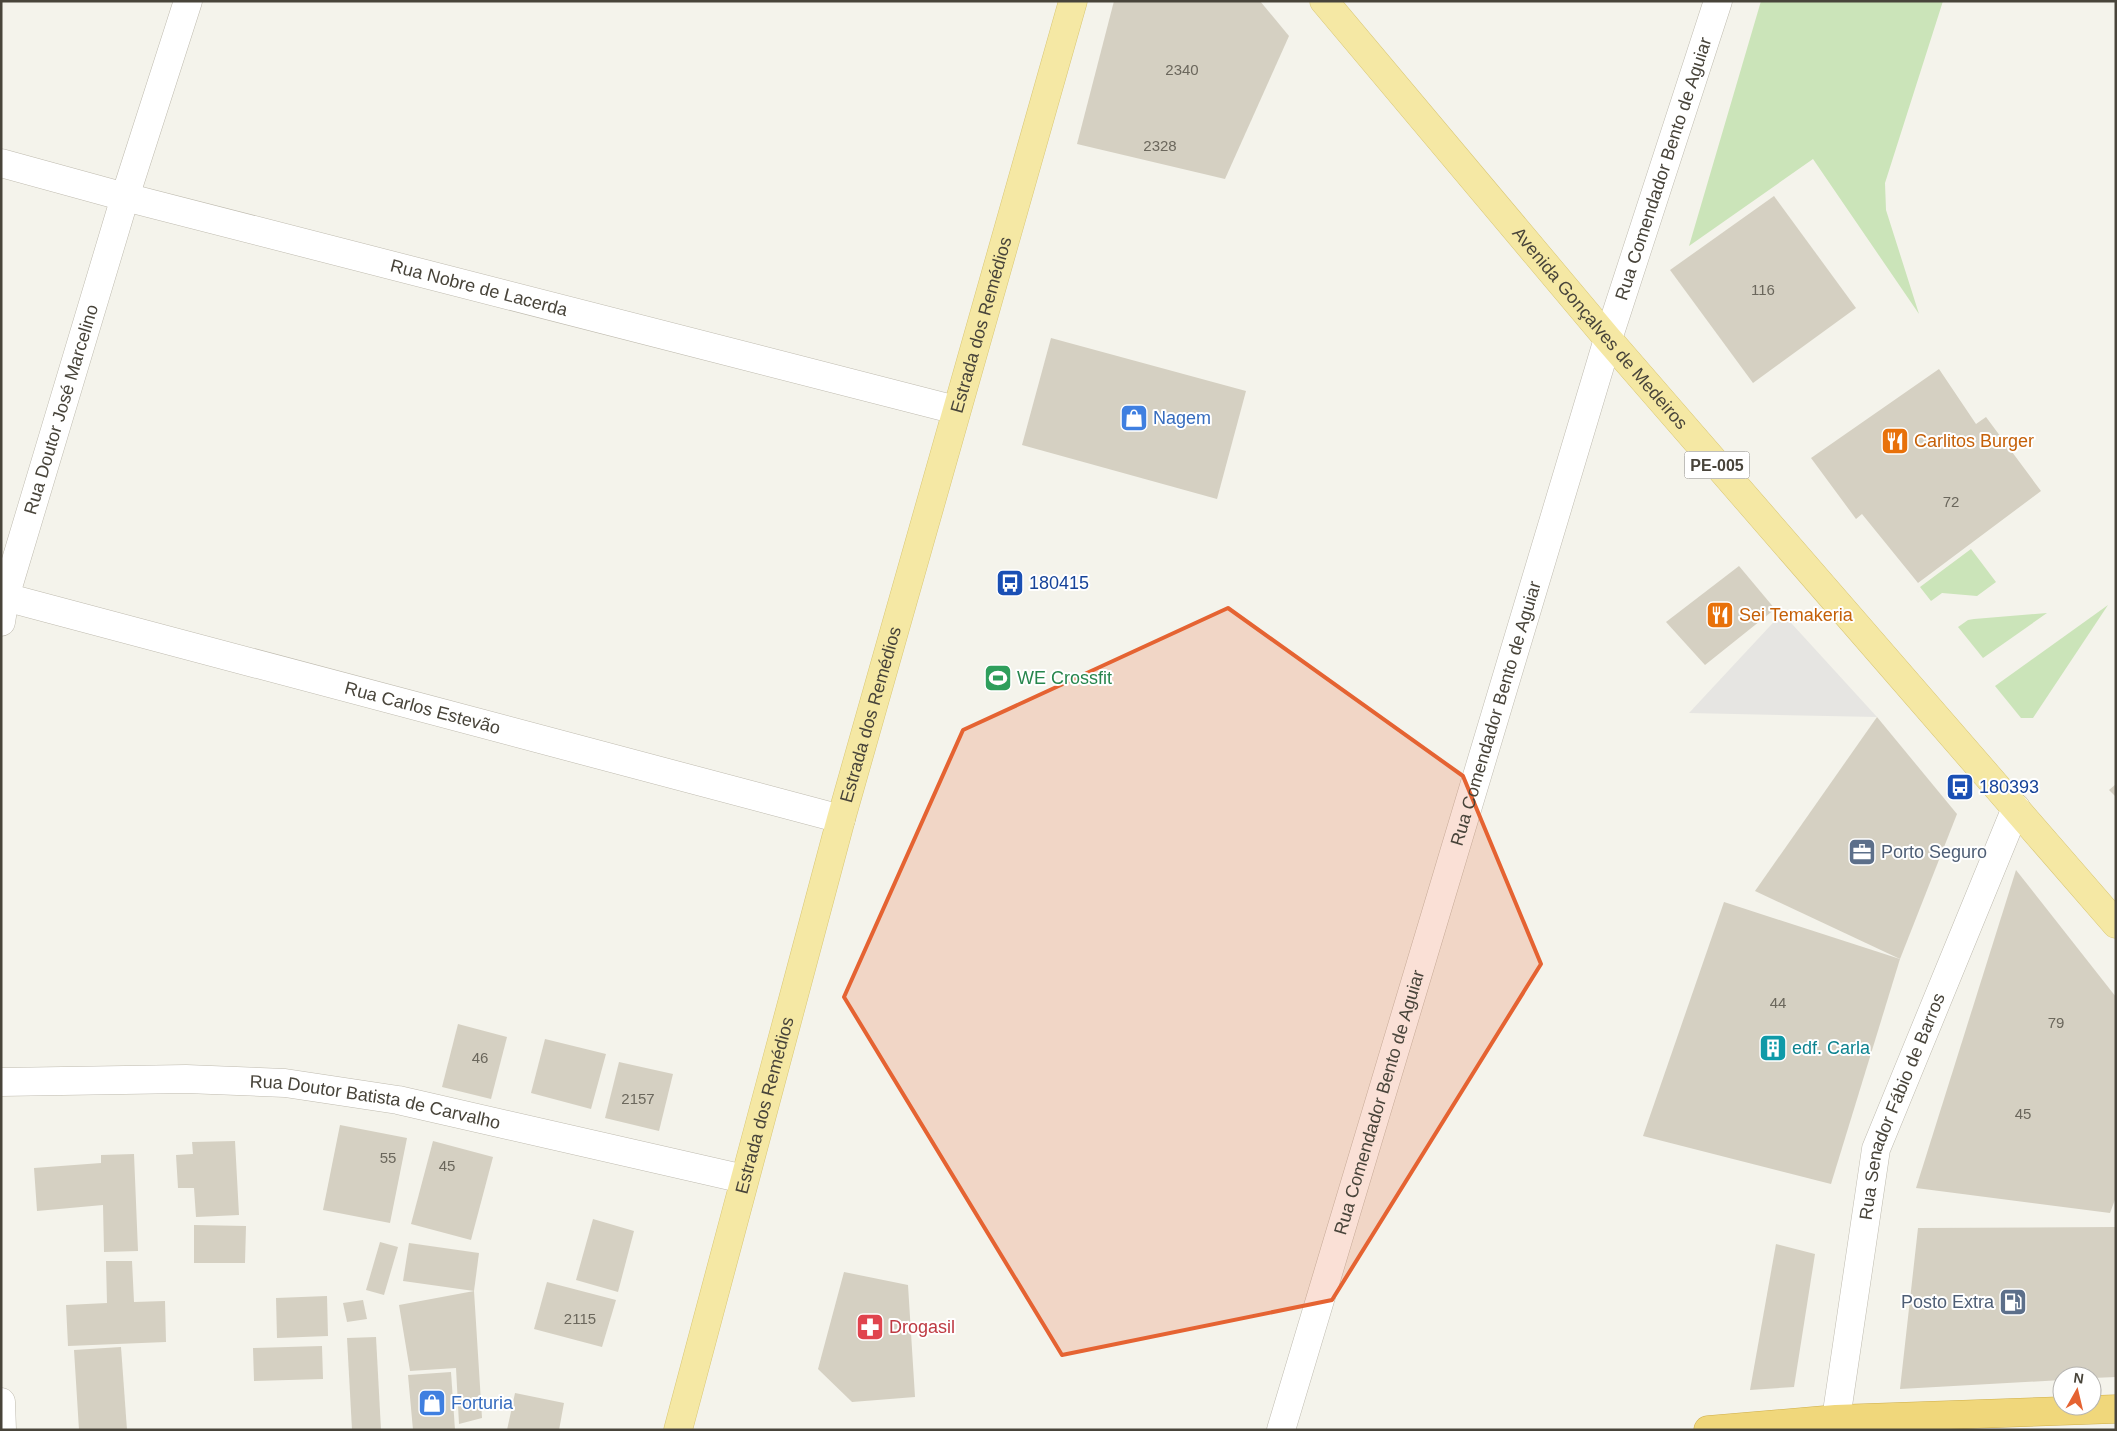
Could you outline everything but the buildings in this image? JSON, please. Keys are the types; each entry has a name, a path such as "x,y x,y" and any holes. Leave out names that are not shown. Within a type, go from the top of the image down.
{"highway":[{"path":"1708,1430 1836,1419 2116,1409"}],"main road":[{"name":"Estrada dos Remédios","path":"678,1430 841,819 1073,1"},
{"name":"Avenida Gonçalves de Medeiros","path":"1324,1 1608,339 2116,924"}],"street":[{"name":"Rua Doutor José Marcelino","path":"3,610 125,197 188,1"},
{"name":"Rua Comendador Bento de Aguiar","path":"1281,1430 1608,339 1718,1"},
{"name":"Rua Nobre de Lacerda","path":"1,163 125,197 956,410"},
{"name":"Rua Carlos Estevão","path":"3,610 841,819"},
{"name":"Rua Senador Fábio de Barros","path":"1836,1419 1876,1149 2016,808"},
{"name":"Rua Doutor Batista de Carvalho","path":"1,1082 186,1078 285,1083 398,1100 744,1179"},
{"path":"1,1402 2,1430"}],"highlighted area":[{"path":"1228,608 1463,776 1541,964 1332,1300 1062,1355 844,997 963,730"}],"green space":[{"path":"1761,1 1943,1 1885,183 1886,210 1919,314 1813,159 1689,246"},
{"path":"1971,549 1996,582 1977,596 1942,593 1931,601 1920,587"},
{"path":"2108,605 2033,718 2021,718 1995,686"},
{"path":"2047,613 1983,658 1958,627 1968,620 1974,619"}],"shaded area":[{"path":"1782,613 1877,717 1689,713"}],"place":[{"name":"Nagem","path":"1134,418"},
{"name":"Carlitos Burger","path":"1895,441"},
{"name":"180415","path":"1010,583"},
{"name":"Sei Temakeria","path":"1720,615"},
{"name":"WE Crossfit","path":"998,678"},
{"name":"180393","path":"1960,787"},
{"name":"Porto Seguro","path":"1862,852"},
{"name":"edf. Carla","path":"1773,1048"},
{"name":"Posto Extra","path":"2013,1302"},
{"name":"Drogasil","path":"870,1327"},
{"name":"Forturia","path":"432,1403"}]}
